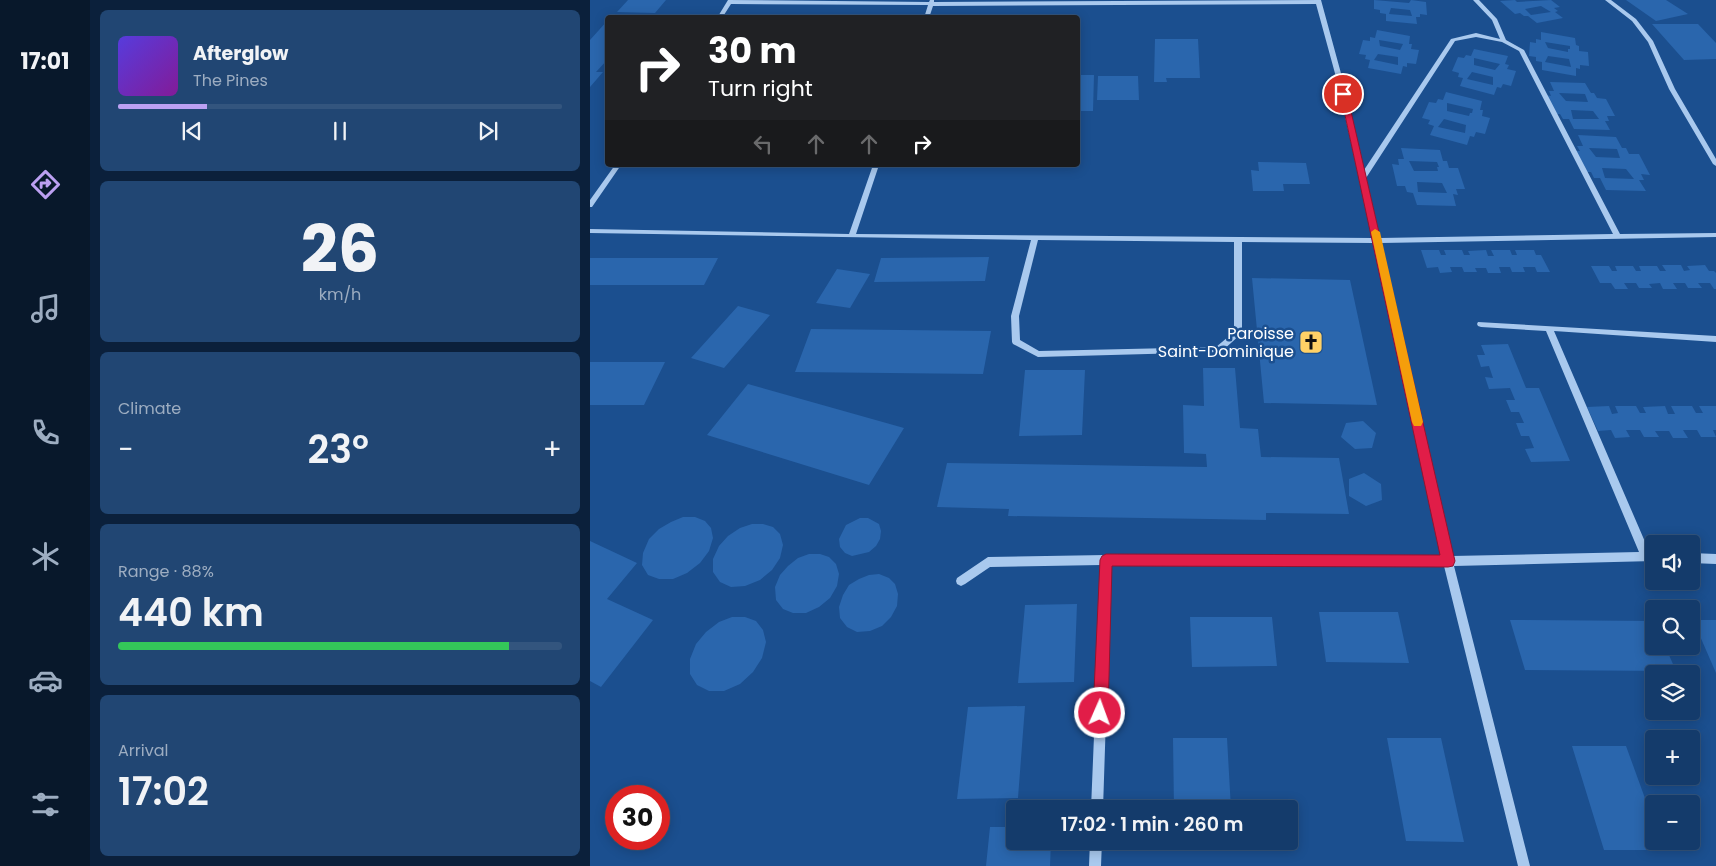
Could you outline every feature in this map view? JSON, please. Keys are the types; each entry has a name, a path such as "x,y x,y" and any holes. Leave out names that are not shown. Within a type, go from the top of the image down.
{"street":[{"path":"1476,0 1494,19 1504,41"},
{"path":"1608,0 1634,20 1651,42 1672,89 1716,164"},
{"path":"721,15 730,1 1318,1 1339,77 1448,561 1524,866"},
{"path":"927,15 931,2"},
{"path":"1362,178 1453,40 1476,34 1504,41 1521,50 1618,237"},
{"path":"590,205 617,167"},
{"path":"852,236 875,167"},
{"path":"590,231 852,236 1377,241 1716,235"},
{"path":"1035,238 1015,316 1016,342 1038,354 1218,350 1238,333 1238,240"},
{"path":"1481,324 1716,339"},
{"path":"1549,328 1645,545"},
{"path":"961,582 988,562 1106,560 1448,561 1645,556"},
{"path":"1700,558 1716,559"},
{"path":"1097,800 1106,560"},
{"path":"1095,866 1096,850"}],"building":[{"path":"628,0 666,0 655,13 617,12"},
{"path":"1374,0 1409,3 1411,0 1426,2 1427,15 1420,14 1420,17 1416,17 1417,24 1386,21 1386,14 1374,9","holes":["1391,8 1410,10 1412,16 1389,14"]},
{"path":"1551,0 1560,7 1554,8 1558,11 1555,12 1563,18 1537,23 1528,16 1520,13 1515,14 1500,1","holes":["1541,6 1551,12 1531,15 1525,9"]},
{"path":"1626,0 1666,0 1688,14 1656,21"},
{"path":"605,23 605,62 596,72 603,72 590,87 590,40"},
{"path":"1652,24 1698,24 1716,43 1716,59 1684,60"},
{"path":"1377,30 1410,36 1409,44 1412,44 1411,49 1419,50 1416,64 1407,63 1407,67 1403,66 1401,74 1368,68 1370,60 1365,59 1366,55 1359,54 1363,40 1370,41 1370,37 1375,38","holes":["1379,40 1403,44 1400,50 1380,46","1378,54 1398,57 1398,65 1374,60"]},
{"path":"1541,32 1575,38 1579,51 1588,52 1589,66 1580,65 1580,69 1576,68 1576,76 1542,70 1542,62 1536,61 1536,57 1529,56 1530,42 1536,43 1536,39 1541,40","holes":["1545,42 1570,46 1570,49 1568,49 1568,52 1548,48","1548,56 1569,59 1571,67 1545,62"]},
{"path":"1155,39 1198,39 1200,78 1166,78 1167,82 1154,82"},
{"path":"1474,49 1508,56 1505,64 1509,65 1507,69 1516,71 1511,86 1503,84 1501,88 1497,87 1494,95 1460,86 1463,78 1458,77 1459,73 1452,71 1458,57 1471,56","holes":["1474,58 1500,64 1495,70 1474,65","1472,72 1493,77 1493,85 1467,79"]},
{"path":"1080,75 1094,75 1093,111 1080,111"},
{"path":"1098,76 1138,76 1139,100 1097,100"},
{"path":"1550,82 1585,83 1591,93 1594,93 1597,98 1606,99 1615,116 1607,116 1609,121 1605,121 1610,130 1574,129 1569,119 1563,119 1560,114 1553,114 1544,95 1551,96 1549,91 1554,91","holes":["1559,93 1585,94 1588,102 1566,101","1571,110 1593,111 1599,119 1573,119"]},
{"path":"1446,92 1482,101 1480,110 1483,110 1482,116 1490,118 1485,134 1476,132 1474,137 1470,136 1467,145 1430,135 1434,126 1428,124 1430,120 1422,118 1429,102 1436,103 1438,99 1443,100","holes":["1447,103 1473,109 1472,113 1469,116 1447,111","1444,119 1466,125 1465,133 1438,127"]},
{"path":"1578,135 1616,137 1622,148 1626,148 1629,154 1639,154 1650,175 1641,174 1644,180 1639,180 1646,191 1606,190 1600,178 1594,178 1591,172 1583,172 1573,151 1580,151 1577,146 1583,146","holes":["1589,148 1617,149 1620,158 1596,157","1602,168 1626,169 1634,179 1605,178"]},
{"path":"1401,148 1440,150 1443,161 1447,161 1449,168 1458,168 1465,189 1456,189 1458,195 1453,194 1456,206 1417,205 1413,193 1407,192 1405,186 1397,186 1392,164 1399,165 1398,159 1404,159","holes":["1409,161 1437,162 1438,171 1414,171","1417,182 1442,183 1447,193 1418,192"]},
{"path":"1258,162 1306,163 1310,184 1283,184 1284,191 1253,191 1251,170 1259,171"},
{"path":"1421,250 1439,250 1441,255 1446,255 1444,250 1462,250 1464,255 1470,255 1468,251 1486,250 1488,256 1494,256 1491,250 1510,250 1512,255 1517,255 1515,250 1534,250 1536,255 1541,255 1550,272 1537,272 1535,267 1523,267 1525,272 1512,272 1510,267 1499,267 1501,273 1488,273 1486,268 1475,268 1477,272 1464,272 1462,267 1450,267 1452,272 1440,273 1438,267 1427,268"},
{"path":"989,257 985,281 874,282 881,258"},
{"path":"590,258 718,258 704,285 590,285"},
{"path":"1662,265 1681,265 1684,271 1690,270 1687,266 1705,265 1709,271 1716,273 1716,289 1710,283 1698,283 1702,288 1688,288 1685,283 1673,283 1677,289 1663,289 1660,283 1649,284 1652,288 1639,288 1636,283 1624,283 1628,289 1615,289 1611,283 1600,283 1591,266 1609,266 1612,271 1617,271 1615,266 1633,266 1636,271 1641,271 1639,266 1657,266 1660,271 1666,271"},
{"path":"837,269 870,274 850,308 816,303"},
{"name":"Paroisse Saint-Dominique","path":"1252,278 1350,280 1377,405 1264,403"},
{"path":"738,306 770,315 724,368 691,358"},
{"path":"811,329 991,331 983,374 795,372"},
{"path":"1508,344 1526,388 1539,388 1570,461 1531,462 1525,449 1534,448 1529,436 1521,436 1516,423 1524,423 1519,412 1511,412 1506,400 1515,400 1510,388 1489,389 1485,377 1493,378 1489,366 1481,367 1477,355 1485,355 1481,345"},
{"path":"590,362 665,362 644,405 590,405"},
{"path":"1203,368 1235,368 1240,428 1258,429 1261,457 1339,458 1349,514 1266,513 1266,520 1008,516 1009,509 937,507 947,463 1207,467 1206,454 1184,453 1183,405 1204,406"},
{"path":"1025,370 1085,370 1082,435 1019,436"},
{"path":"748,384 904,428 869,485 707,435"},
{"path":"1609,406 1612,414 1618,413 1615,406 1636,406 1640,413 1646,413 1643,407 1665,406 1668,414 1675,414 1671,406 1692,406 1696,413 1703,413 1699,406 1716,406 1716,430 1713,430 1716,437 1701,437 1697,430 1683,430 1688,438 1673,438 1669,431 1655,431 1659,437 1644,437 1640,430 1626,430 1630,437 1615,438 1611,430 1598,431 1587,407"},
{"path":"1363,421 1376,433 1372,448 1355,449 1341,437 1346,423"},
{"path":"1364,473 1381,484 1382,500 1366,506 1349,496 1349,479"},
{"path":"683,517 695,517 705,521 711,528 713,538 709,551 700,563 687,573 673,579 659,579 648,575 642,565 643,553 649,539 659,529"},
{"path":"860,518 868,518 879,524 881,531 880,539 869,552 852,556 845,553 840,547 839,539 846,525"},
{"path":"752,524 763,524 773,527 780,534 783,545 780,558 772,570 760,580 745,586 731,587 720,582 713,572 713,559 719,546 728,536 740,528"},
{"path":"590,541 637,563 607,599 653,620 601,687 590,681"},
{"path":"809,554 820,554 829,557 836,564 839,574 837,586 830,598 819,607 806,613 793,613 783,609 776,600 775,587 780,575 788,566 798,558"},
{"path":"879,574 889,578 895,584 898,594 897,606 891,617 882,626 870,631 857,632 847,627 840,618 839,607 843,595 849,585 859,579"},
{"path":"1077,604 1074,682 1018,683 1025,605"},
{"path":"1319,612 1398,612 1409,663 1326,662"},
{"path":"732,617 745,617 756,621 763,630 766,642 762,658 753,672 740,684 724,691 709,691 697,685 690,674 690,659 696,644 706,632 719,622"},
{"path":"1190,617 1272,617 1277,666 1192,667"},
{"path":"1510,620 1645,621 1645,655 1669,655 1673,665 1645,665 1645,671 1525,670"},
{"path":"1700,620 1716,620 1716,673 1700,636"},
{"path":"1025,706 1018,798 957,799 968,707"},
{"path":"1173,738 1227,738 1230,800 1174,800"},
{"path":"1387,738 1441,738 1464,842 1406,841"},
{"path":"1572,746 1626,746 1645,798 1645,850 1604,850"},
{"path":"990,827 1006,827 1006,850 1051,850 1050,866 986,866"}],"slow traffic":[{"path":"1375,232 1418,422"}],"place":[{"name":"Paroisse Saint-Dominique","path":"1311,342"}],"route":[{"path":"1100,713 1106,560 1448,561 1382,260 1343,94"}]}
